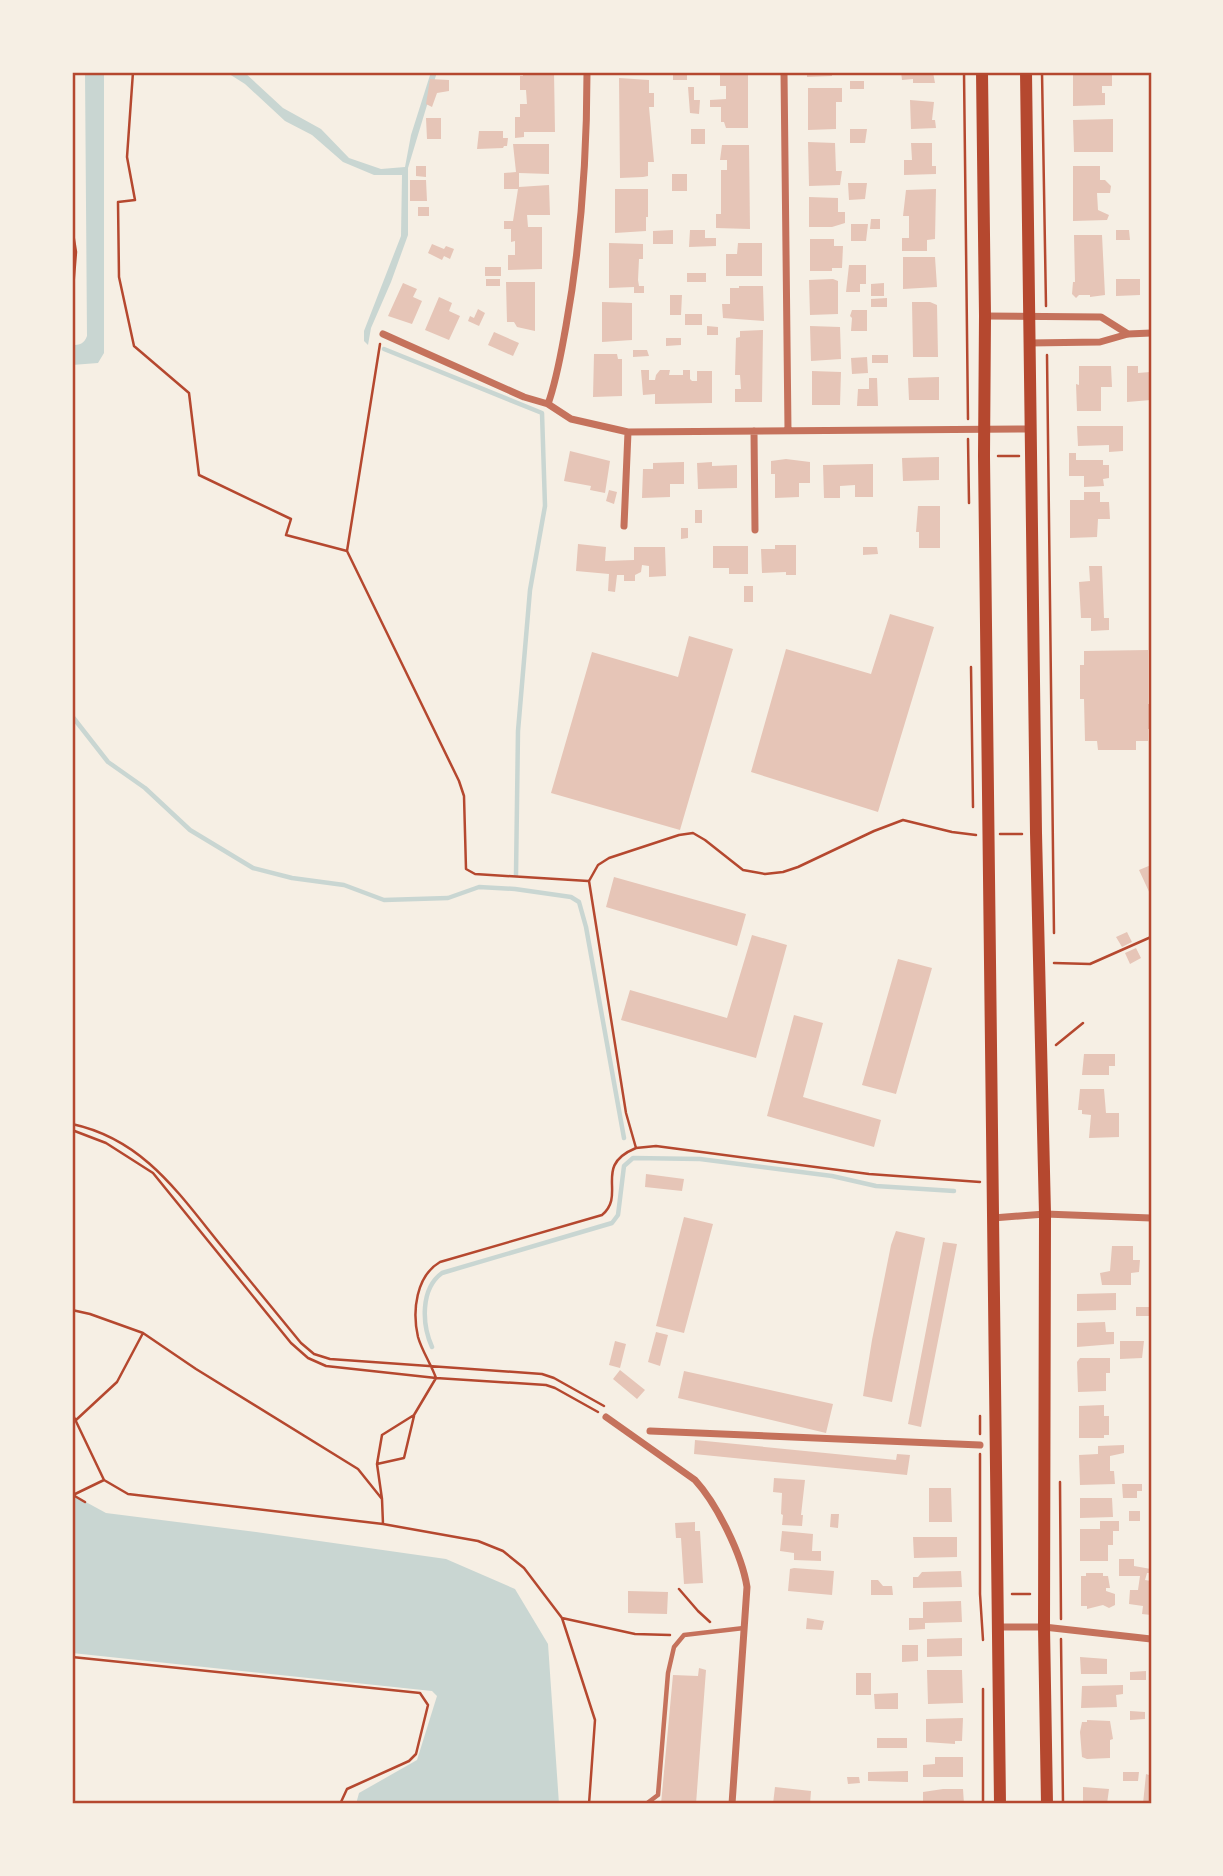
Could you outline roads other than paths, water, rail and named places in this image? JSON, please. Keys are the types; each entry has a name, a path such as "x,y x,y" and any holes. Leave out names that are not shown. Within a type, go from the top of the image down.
{"main road":[{"path":"982,72 1000,1804"},
{"path":"1026,72 1038,316 1029,343 1045,1214 1044,1627 1047,1804"}],"street":[{"path":"548,404 555,386 582,220 587,72"},
{"path":"784,72 788,429"},
{"path":"985,316 1101,317 1128,334"},
{"path":"383,334 512,392 548,404 571,419 628,432 1030,429"},
{"path":"1029,343 1100,342 1128,334 1151,334"},
{"path":"754,431 755,530"},
{"path":"624,526 628,432"},
{"path":"993,1218 1045,1214 1151,1218"},
{"path":"606,1417 695,1480 740,1557 747,1587 733,1804"},
{"path":"650,1431 980,1445"},
{"path":"999,1627 1044,1627 1151,1639"}],"lane":[{"path":"646,1804 658,1795 668,1673 674,1647 684,1635 745,1628"}],"waterway":[{"path":"384,349 542,413 545,506 530,590 518,731 516,875"},
{"path":"72,716 108,762 145,788 190,830 253,868 292,878 344,885 384,900 448,898 479,887 571,897 579,902 586,927 624,1138"},
{"path":"432,1347 426,1328 425,1308 430,1288 442,1273 612,1223 618,1215 624,1166 633,1158 700,1159 832,1176 876,1186 954,1191"}]}
